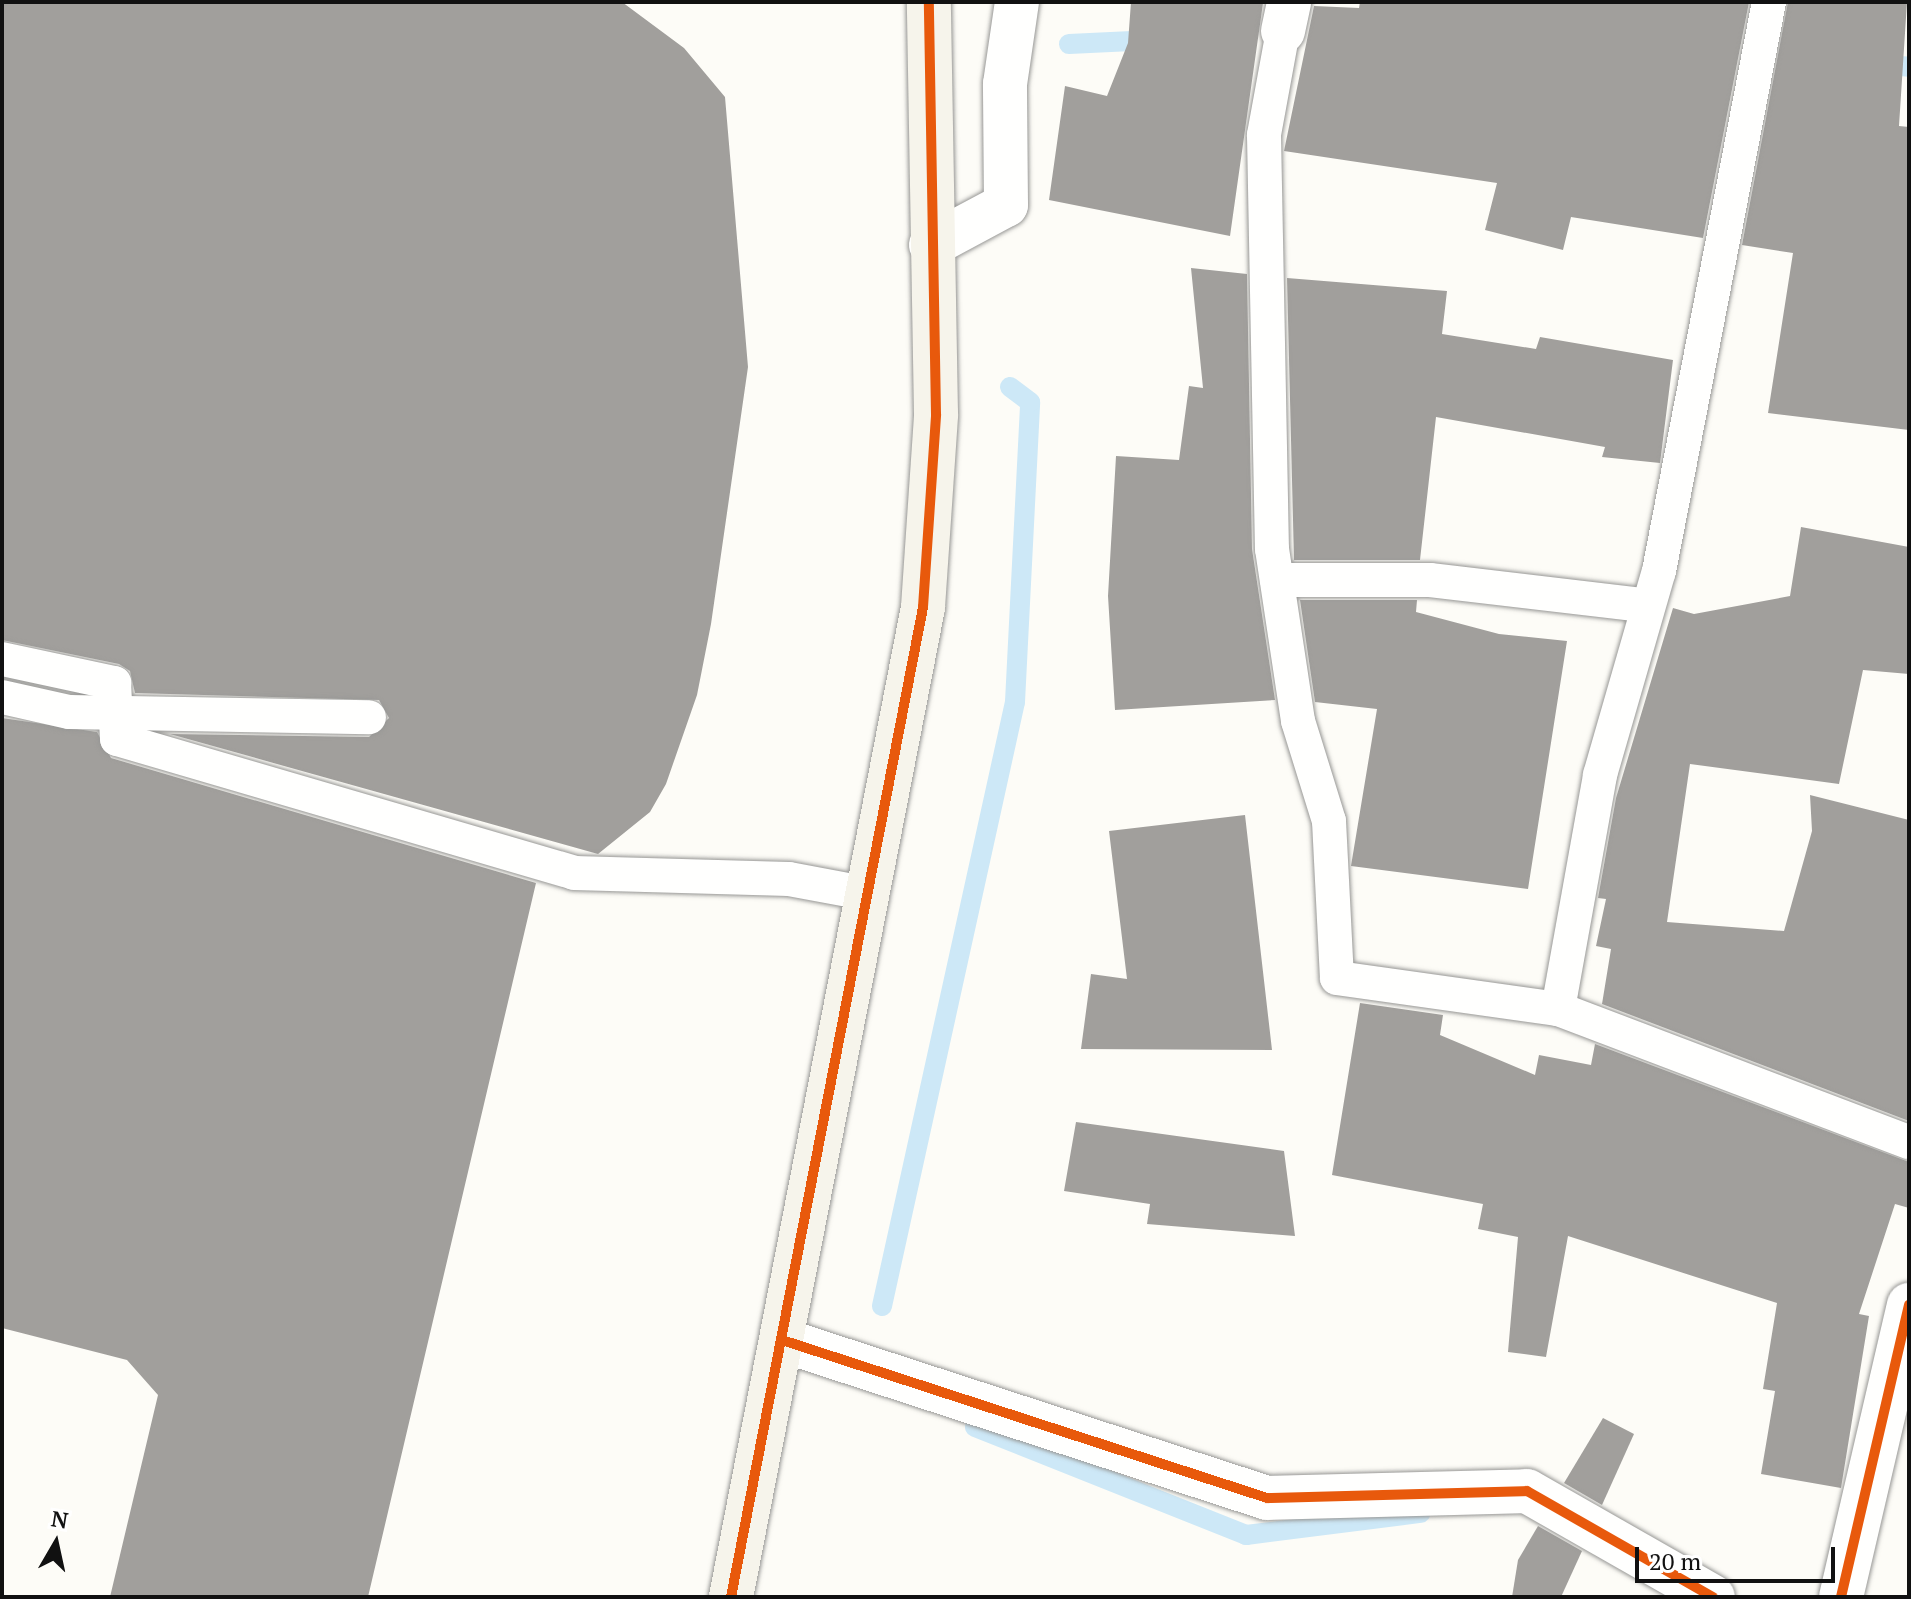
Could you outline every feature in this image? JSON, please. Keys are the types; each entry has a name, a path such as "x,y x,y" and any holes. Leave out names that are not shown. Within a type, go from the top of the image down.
{"street":[{"path":"731,1597 923,607 936,414 929,2"},
{"path":"931,245 1006,205 1005,84 1017,2"},
{"path":"1841,1597 1909,1305"},
{"path":"782,1340 1267,1498 1527,1491 1713,1597"}],"lane":[{"path":"1558,1009 1600,775 1644,605 1659,571 1769,2"},
{"path":"1286,17 1264,135 1264,371 1277,580 1298,721 1329,821 1337,978 1558,1009 1909,1142"},
{"path":"1277,580 1430,580 1644,605"},
{"path":"2,659 114,683 117,739 574,873 789,879 869,894"},
{"path":"2,697 69,712 369,717"}],"building":[{"path":"2,2 622,2 684,48 725,97 748,367 711,624 697,695 666,784 650,812 598,854 170,734 369,737 389,718 379,700 135,693 130,671 119,664 2,640"},
{"path":"1131,2 1263,3 1230,236 1049,200 1065,86 1107,96 1128,43"},
{"path":"1360,2 1749,2 1703,238 1571,217 1563,250 1485,230 1497,183 1284,151 1314,6 1359,8"},
{"path":"1788,2 1907,2 1899,126 1909,127 1909,430 1768,413 1793,253 1742,245"},
{"path":"1191,268 1247,274 1252,549 1275,700 1115,710 1108,596 1116,456 1179,460 1189,386 1203,388"},
{"path":"1287,278 1447,291 1442,334 1536,349 1540,337 1673,360 1660,463 1602,457 1605,447 1436,417 1420,560 1294,560"},
{"path":"1801,527 1909,547 1909,674 1863,670 1839,784 1690,764 1667,922 1784,931 1812,831 1810,795 1909,820 1909,1121 1602,1004 1611,949 1596,946 1606,899 1598,898 1616,798 1673,608 1694,614 1790,596"},
{"path":"1300,600 1417,600 1416,612 1499,634 1567,641 1528,889 1351,866 1377,709 1315,702"},
{"path":"2,718 97,732 111,758 536,883 368,1597 110,1597 158,1395 127,1360 2,1328"},
{"path":"1245,815 1272,1050 1081,1049 1091,974 1127,979 1109,831"},
{"path":"1360,1003 1443,1015 1440,1035 1535,1075 1539,1055 1591,1065 1595,1044 1909,1162 1909,1208 1895,1204 1859,1314 1869,1316 1841,1488 1761,1474 1775,1391 1763,1389 1777,1303 1568,1236 1546,1357 1508,1352 1518,1237 1478,1229 1483,1204 1332,1175"},
{"path":"1076,1122 1284,1151 1295,1236 1147,1224 1150,1204 1064,1191"},
{"path":"1603,1418 1634,1434 1602,1505 1564,1483"},
{"path":"1538,1526 1582,1551 1561,1597 1512,1597 1518,1560"}],"waterway":[{"path":"1069,44 1153,40"},
{"path":"1877,64 1909,67"},
{"path":"882,1306 1015,702 1030,402 1010,387"},
{"path":"975,1427 1246,1535 1421,1513"}],"cycle path":[{"path":"731,1597 923,607 936,414 929,2"},
{"path":"1841,1597 1909,1305"},
{"path":"782,1340 1267,1498 1527,1491 1713,1597"}]}
